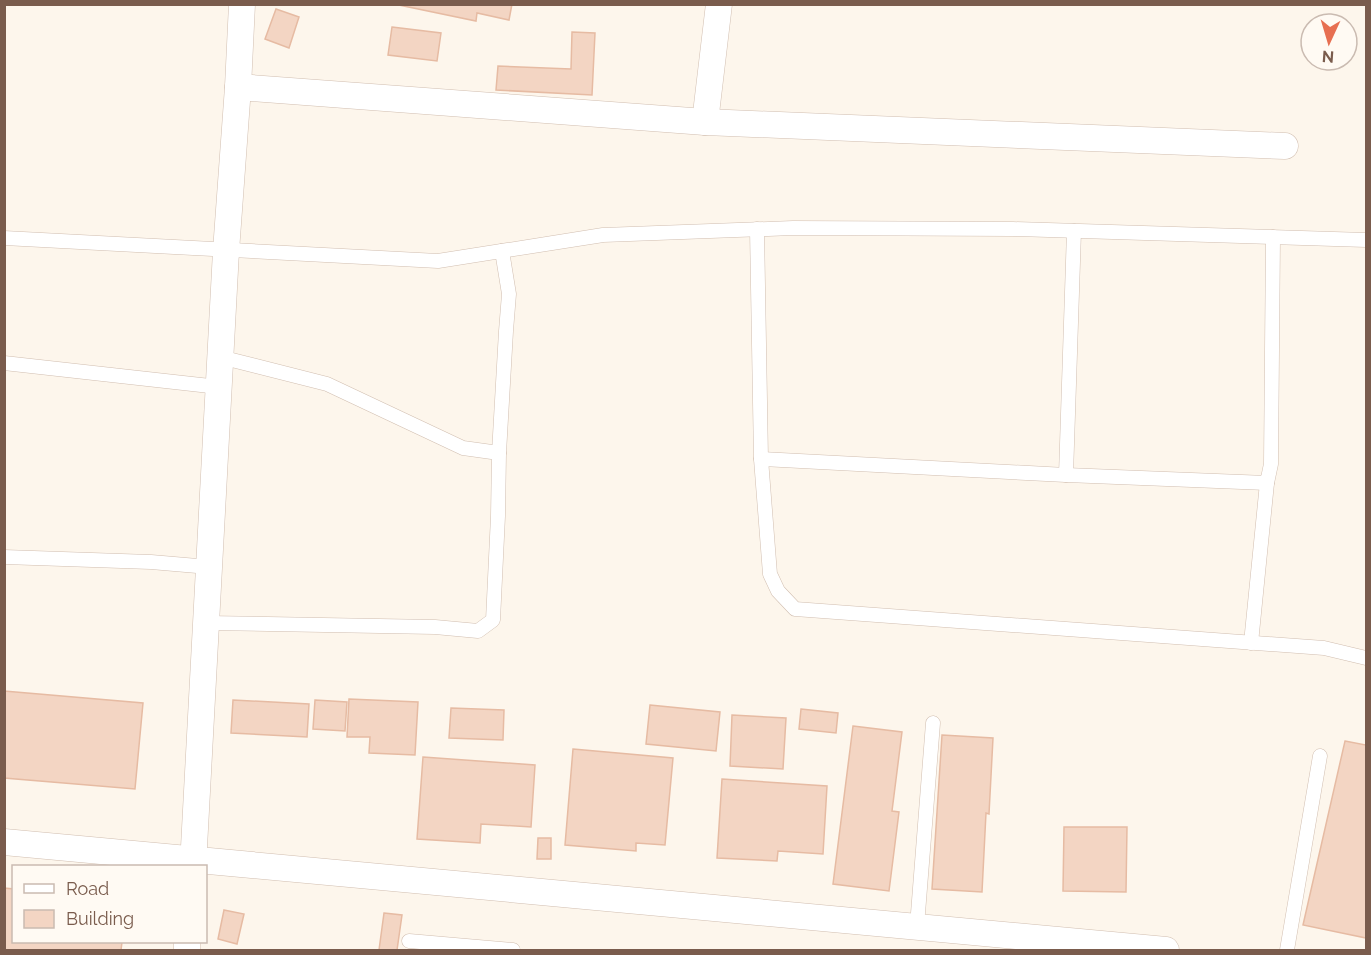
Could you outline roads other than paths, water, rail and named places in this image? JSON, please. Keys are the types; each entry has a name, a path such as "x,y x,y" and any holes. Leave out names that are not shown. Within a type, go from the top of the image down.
{"street":[{"path":"193,863 226,251 242,4"},
{"path":"705,122 719,4"},
{"path":"238,87 705,122 1285,146"},
{"path":"4,842 193,863 917,926 1166,951"}],"lane":[{"path":"4,238 438,261 603,236 793,228 990,228 1366,240"},
{"path":"757,229 761,459 770,574 778,591 795,609 1324,648 1366,658"},
{"path":"1066,475 1074,231"},
{"path":"1251,643 1267,483 1271,464 1273,237"},
{"path":"206,623 435,627 478,631 493,620 509,294 502,251"},
{"path":"220,357 327,384 463,448 500,453"},
{"path":"4,363 219,387"},
{"path":"761,459 1267,483"},
{"path":"4,557 151,562 209,567"},
{"path":"917,926 933,723"},
{"path":"1287,951 1320,756"},
{"path":"409,941 513,951"}]}
